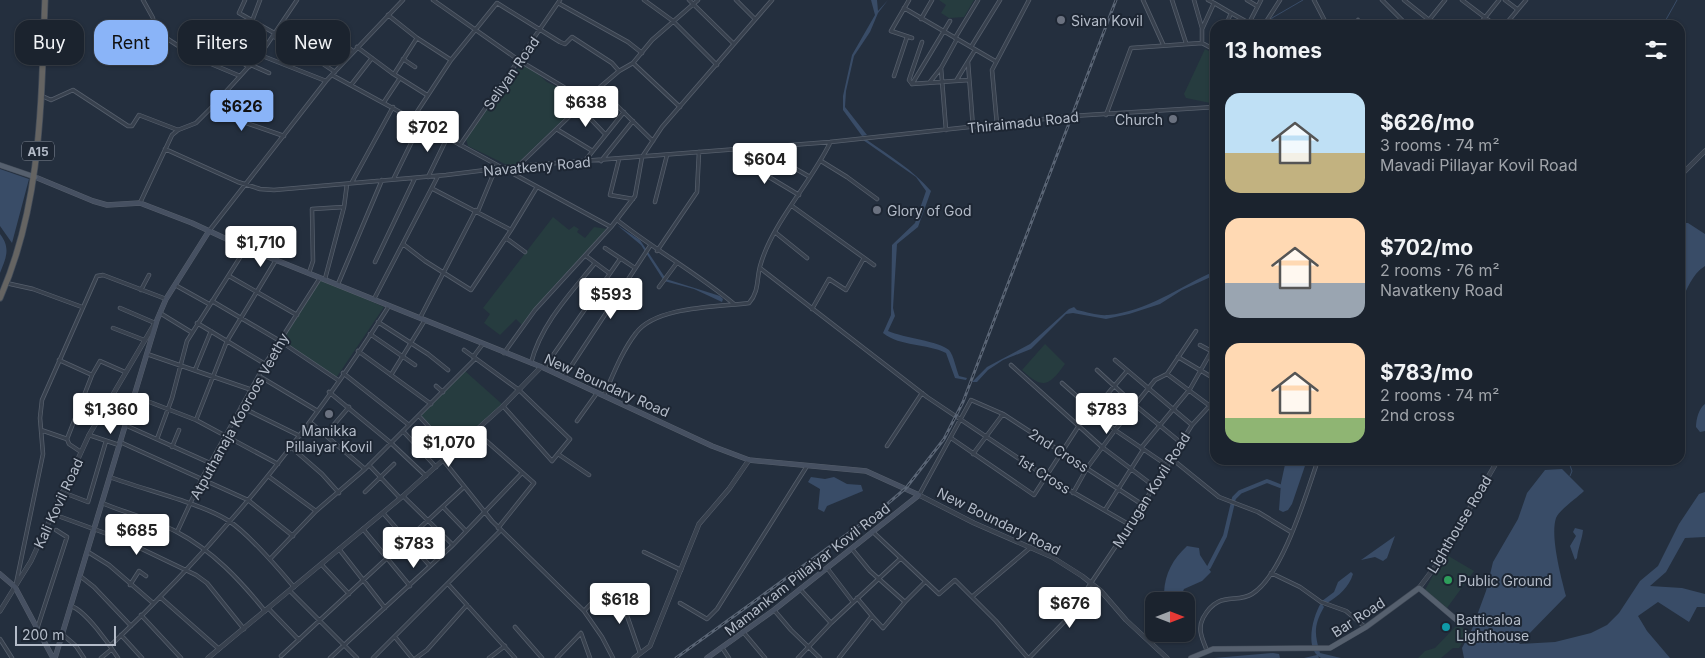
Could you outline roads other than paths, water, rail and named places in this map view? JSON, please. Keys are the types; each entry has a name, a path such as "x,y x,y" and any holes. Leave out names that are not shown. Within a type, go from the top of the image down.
{"highway":[{"name":"A15","path":"0,298 6,283 35,177 45,0"}],"main road":[{"path":"0,165 35,177"},
{"name":"New Boundary Road","path":"35,177 107,205 140,203 482,345 531,363 598,392 712,446 749,460 866,471 919,495"},
{"path":"54,658 88,552 124,424 156,322 174,285 208,231"},
{"name":"Mamankam Pillaiyar Kovil Road","path":"707,658 723,649 774,610 919,495"},
{"path":"0,574 17,585 37,629 54,658"},
{"path":"1420,588 1459,622"},
{"name":"Bar Road","path":"1191,658 1207,651 1330,648 1366,627 1420,588"}],"street":[{"path":"143,0 153,18 154,26 163,36 197,58 240,76"},
{"path":"245,0 239,13 252,20 260,0"},
{"path":"266,47 297,0"},
{"path":"208,231 326,81 403,0"},
{"path":"433,0 520,61 587,101"},
{"path":"644,0 673,21 716,65"},
{"path":"690,0 734,44"},
{"path":"518,166 558,130 599,88 632,63 673,21 698,0"},
{"path":"736,0 755,19"},
{"path":"504,353 535,310 586,256 633,199 642,157 653,141 772,0"},
{"path":"909,0 891,31 912,38"},
{"path":"921,19 932,0"},
{"path":"930,82 941,68 978,0"},
{"path":"971,47 1000,0"},
{"path":"997,125 992,70 995,61 1029,0"},
{"path":"1143,0 1163,44"},
{"path":"1172,0 1186,43"},
{"path":"1194,0 1202,29 1202,43"},
{"path":"1208,0 1242,20"},
{"path":"1247,0 1257,6"},
{"path":"1250,20 1261,0"},
{"path":"1267,20 1280,0"},
{"path":"1314,0 1324,20"},
{"path":"1382,0 1402,20"},
{"path":"1404,0 1429,20 1445,0"},
{"path":"1462,0 1488,20"},
{"path":"1483,20 1499,0"},
{"path":"1505,0 1517,9"},
{"path":"1509,20 1526,0"},
{"path":"559,2 628,42 642,53"},
{"name":"Seliyan Road","path":"460,145 520,61 559,2"},
{"path":"413,118 451,60 497,3 540,31 565,44 572,37 612,63 619,71"},
{"path":"1202,29 1214,4"},
{"path":"904,8 995,61"},
{"path":"1228,20 1231,13"},
{"path":"388,15 417,38 451,60"},
{"path":"912,84 950,21"},
{"path":"266,29 275,35"},
{"path":"894,76 907,37"},
{"path":"394,74 417,38"},
{"path":"912,84 909,80 922,42"},
{"path":"1106,115 1131,48 1186,43 1202,43 1210,47"},
{"path":"357,47 394,74 427,94"},
{"path":"956,80 976,50"},
{"path":"266,56 326,81"},
{"path":"351,85 372,58"},
{"path":"404,59 415,67"},
{"path":"968,62 973,128"},
{"path":"632,63 680,107"},
{"path":"324,65 335,72"},
{"path":"140,203 172,135 178,130 196,123 250,66 269,73"},
{"path":"941,68 946,130"},
{"path":"332,75 611,227"},
{"path":"384,102 400,78"},
{"path":"912,84 969,80"},
{"path":"599,88 653,141"},
{"path":"41,96 51,100 73,90 128,126 132,126 139,115 178,130"},
{"path":"352,182 392,107"},
{"name":"Thiraimadu Road","path":"830,142 1072,116 1210,107"},
{"path":"211,108 223,115 284,136"},
{"path":"580,108 605,134"},
{"path":"584,162 624,112"},
{"path":"601,161 633,120"},
{"path":"394,179 421,123"},
{"path":"558,130 592,150"},
{"path":"428,176 447,138"},
{"path":"604,395 629,345 643,326 672,313 749,303 752,300 759,282 760,268 776,233 821,161 830,142"},
{"name":"Navatkeny Road","path":"165,150 245,184 260,189 274,190 438,176 518,166 830,142"},
{"path":"758,148 810,177"},
{"path":"1685,171 1705,151"},
{"path":"657,251 697,192 699,152"},
{"path":"655,202 666,155"},
{"path":"619,159 610,195 633,199"},
{"path":"778,159 769,177 799,195"},
{"path":"821,161 847,176 877,199"},
{"path":"390,375 411,344 443,273 477,211 494,170"},
{"path":"374,299 438,176"},
{"path":"375,262 415,177"},
{"path":"338,284 382,180"},
{"name":"Atputhanaja Kooroos Veethy","path":"177,532 202,478 265,364 323,278 344,207 347,184"},
{"path":"403,244 443,273 471,290 512,230 537,187"},
{"path":"432,189 512,230"},
{"path":"792,206 874,265"},
{"path":"309,272 313,261 312,209 344,207"},
{"path":"617,220 657,251 715,288 734,304"},
{"path":"776,233 807,258"},
{"path":"506,238 525,252"},
{"path":"564,378 650,246"},
{"path":"156,439 168,408 180,364 196,323 246,248"},
{"path":"605,248 635,268"},
{"path":"586,256 609,274"},
{"path":"812,309 829,279 846,290 864,258"},
{"path":"208,658 322,565 426,476 503,406 542,368 620,259"},
{"path":"196,420 227,341 258,293 276,260"},
{"path":"531,363 535,346 552,317 595,264"},
{"path":"659,286 676,264"},
{"name":"1st Cross","path":"760,268 922,393 988,435 1045,476 1130,525"},
{"path":"17,585 40,479 43,454 40,429 42,400 58,360 97,276 103,275 166,299"},
{"path":"142,290 149,275"},
{"path":"229,276 297,315"},
{"path":"6,283 32,289 82,307"},
{"path":"174,285 209,304"},
{"path":"212,301 280,341 338,380"},
{"path":"101,658 230,522 278,464 310,422 316,410 389,305"},
{"path":"120,308 156,322"},
{"path":"160,313 192,332"},
{"name":"Kali Kovil Road","path":"0,611 31,562 89,435 156,322"},
{"path":"378,322 428,354 448,370"},
{"path":"196,323 265,364"},
{"path":"113,328 144,340"},
{"path":"195,370 211,331"},
{"path":"1073,493 1102,447 1155,380 1167,374 1196,331"},
{"path":"370,334 415,364"},
{"path":"270,559 316,511 365,469 443,392 474,358 482,345"},
{"path":"1200,345 1210,350"},
{"path":"464,350 519,390 570,439 552,462 503,406"},
{"path":"358,351 431,404"},
{"path":"147,354 252,390"},
{"path":"1178,357 1210,376"},
{"path":"1105,510 1142,449 1190,389 1210,357"},
{"path":"58,360 92,375"},
{"path":"1115,360 1149,390 1152,389 1192,425"},
{"path":"81,452 68,444 67,439 92,375 100,361 125,372"},
{"path":"1011,365 1078,427 1155,487"},
{"path":"1097,370 1136,406 1180,442"},
{"path":"1092,411 1127,371"},
{"path":"343,373 410,425"},
{"path":"1167,374 1190,389 1210,406"},
{"path":"259,376 316,410"},
{"path":"1062,383 1115,430 1168,466"},
{"path":"436,386 443,392"},
{"path":"329,392 391,443 426,476"},
{"path":"577,421 598,392"},
{"path":"887,446 922,393"},
{"path":"134,396 196,420 278,464"},
{"name":"2nd Cross","path":"961,419 971,400 1003,414 1143,505"},
{"name":"Murugan Kovil Road","path":"1028,658 1066,620 1155,487 1180,442 1192,425 1210,406"},
{"path":"241,407 300,436"},
{"path":"325,435 349,407"},
{"path":"973,454 1003,414"},
{"path":"419,416 452,452"},
{"path":"919,495 961,419"},
{"path":"310,422 365,469"},
{"path":"124,424 210,463"},
{"path":"1045,476 1078,427"},
{"path":"40,429 67,439"},
{"path":"172,446 179,430"},
{"path":"403,431 436,467"},
{"path":"373,658 448,584 500,529 534,483 521,474 475,431"},
{"path":"89,435 119,443 202,478 248,500 293,536"},
{"name":"1st Cross","path":"950,438 1034,495 1045,476"},
{"path":"62,492 88,502 106,441"},
{"path":"291,448 322,474 339,493"},
{"path":"558,454 589,475"},
{"path":"1172,459 1219,497 1258,512 1291,532"},
{"path":"443,460 485,513 584,611 602,637 613,658"},
{"path":"634,658 650,646 698,524 729,489 749,460"},
{"path":"365,492 394,464"},
{"path":"369,465 453,546"},
{"path":"1207,651 1200,633 1203,619 1211,609 1227,598 1252,594 1271,573 1291,532 1316,465"},
{"name":"Lighthouse Road","path":"1420,588 1495,465"},
{"path":"680,603 706,619 716,609 807,466"},
{"path":"330,658 453,546 521,474"},
{"path":"268,476 316,511"},
{"path":"110,477 190,505 230,522 270,559 294,587"},
{"path":"281,656 464,487"},
{"name":"New Boundary Road","path":"919,495 974,523 1052,557 1091,583 1167,658"},
{"path":"102,503 177,532 216,558 299,640"},
{"path":"442,506 466,531"},
{"path":"382,513 430,566"},
{"path":"61,517 121,540 186,570 207,583 244,629"},
{"path":"363,529 410,586"},
{"path":"37,629 66,537 56,530"},
{"path":"873,532 939,594 955,580 973,596 1028,658"},
{"path":"973,596 1031,547"},
{"path":"852,548 878,578 905,602"},
{"path":"339,549 385,608"},
{"path":"88,552 109,566 153,603"},
{"path":"644,552 681,570"},
{"path":"798,658 831,623 901,558"},
{"path":"322,565 349,594"},
{"path":"827,568 853,602"},
{"path":"130,585 139,572 146,576"},
{"path":"1271,573 1300,587 1323,603 1346,611 1361,621 1366,627"},
{"path":"80,576 94,587 131,626"},
{"path":"857,598 883,628 925,582"},
{"path":"448,584 515,658"},
{"path":"584,611 605,589 616,602 620,601 624,607 640,653"},
{"path":"800,590 831,623"},
{"path":"290,591 357,658"},
{"path":"160,597 219,649"},
{"path":"71,606 76,608 118,658"},
{"path":"416,658 427,650 467,606"},
{"path":"774,610 820,658"},
{"path":"141,615 180,658"},
{"path":"839,658 872,616"},
{"path":"515,627 542,658"},
{"path":"557,658 581,633 590,658"},
{"path":"744,633 765,658"},
{"path":"62,634 76,646 84,658"},
{"path":"122,635 142,658"},
{"path":"395,637 412,658"},
{"path":"0,639 12,658"},
{"path":"489,658 504,646"},
{"path":"723,649 729,658"}],"water":[{"path":"871,0 877,0 878,11 888,0 878,13 870,32 854,56 846,91 845,107 867,135 862,136 843,110 843,96 852,55 875,15"},
{"path":"863,140 867,140 917,176 931,191 918,227 897,244 893,308 895,316 888,331 930,342 949,350 959,376 967,378 966,380 955,378 946,353 898,341 883,333 891,315 892,245 915,223 926,191 916,177"},
{"path":"0,169 29,179 12,243 0,226"},
{"path":"1685,223 1705,234 1705,266 1693,278 1685,293"},
{"path":"617,225 640,240 666,279 720,296 723,299 722,302 694,289 664,281 641,245"},
{"path":"0,234 5,244 6,258 0,273"},
{"path":"1210,273 1210,277 1182,290 1160,304 1129,314 1106,319 1073,313 1066,314 1031,349 1003,360 988,370 977,382 972,382 987,367 1030,344 1069,309 1074,307 1077,310 1100,315 1122,313 1150,304"},
{"path":"1705,404 1705,431 1700,432 1696,427 1697,421 1700,411"},
{"path":"1285,465 1305,465 1292,504 1288,510 1283,512 1279,510 1281,483"},
{"path":"1562,469 1584,491 1561,511 1556,518 1554,535 1566,596 1519,644 1555,642 1591,633 1607,625 1619,613 1640,581 1658,566 1679,524 1699,494 1705,492 1705,537 1685,538 1666,572 1650,586 1682,588 1705,594 1705,607 1697,607 1689,622 1658,602 1638,616 1647,631 1670,658 1464,658 1462,648 1472,629 1486,591 1493,562 1518,519 1527,493 1545,470"},
{"path":"811,477 825,479 834,477 847,484 861,485 863,491 827,506 824,512 818,509 820,489 808,482"},
{"path":"1575,528 1583,530 1575,560 1570,546 1576,536 1573,532"},
{"path":"1395,536 1387,558 1383,561 1375,557 1361,560"},
{"path":"1187,546 1199,548 1200,555 1211,572 1202,581 1184,589 1183,592 1164,592 1168,573 1178,556"},
{"path":"1351,572 1353,574 1351,579 1343,591 1327,603 1322,601 1334,592 1338,582"},
{"path":"1321,603 1324,607 1318,619 1316,629 1320,653 1341,658 1321,658 1318,656 1319,658 1304,658 1317,655 1311,637 1315,615"},
{"path":"1279,654 1280,658 1214,658"}],"waterway":[{"path":"1271,20 1303,0"},
{"path":"1666,20 1677,0"},
{"path":"1570,465 1572,471 1570,476"},
{"path":"1209,567 1225,536 1234,498 1240,492 1267,481 1280,486"}],"railway":[{"path":"676,658 879,511 906,488 944,439 963,402 1116,0"}],"place":[{"name":"Sivan Kovil","path":"1061,20"},
{"name":"Church","path":"1173,119"},
{"name":"Glory of God","path":"877,210"},
{"name":"Manikka Pillaiyar Kovil","path":"329,414"},
{"name":"Public Ground","path":"1448,580"},
{"name":"Batticaloa Lighthouse","path":"1446,627"}]}
